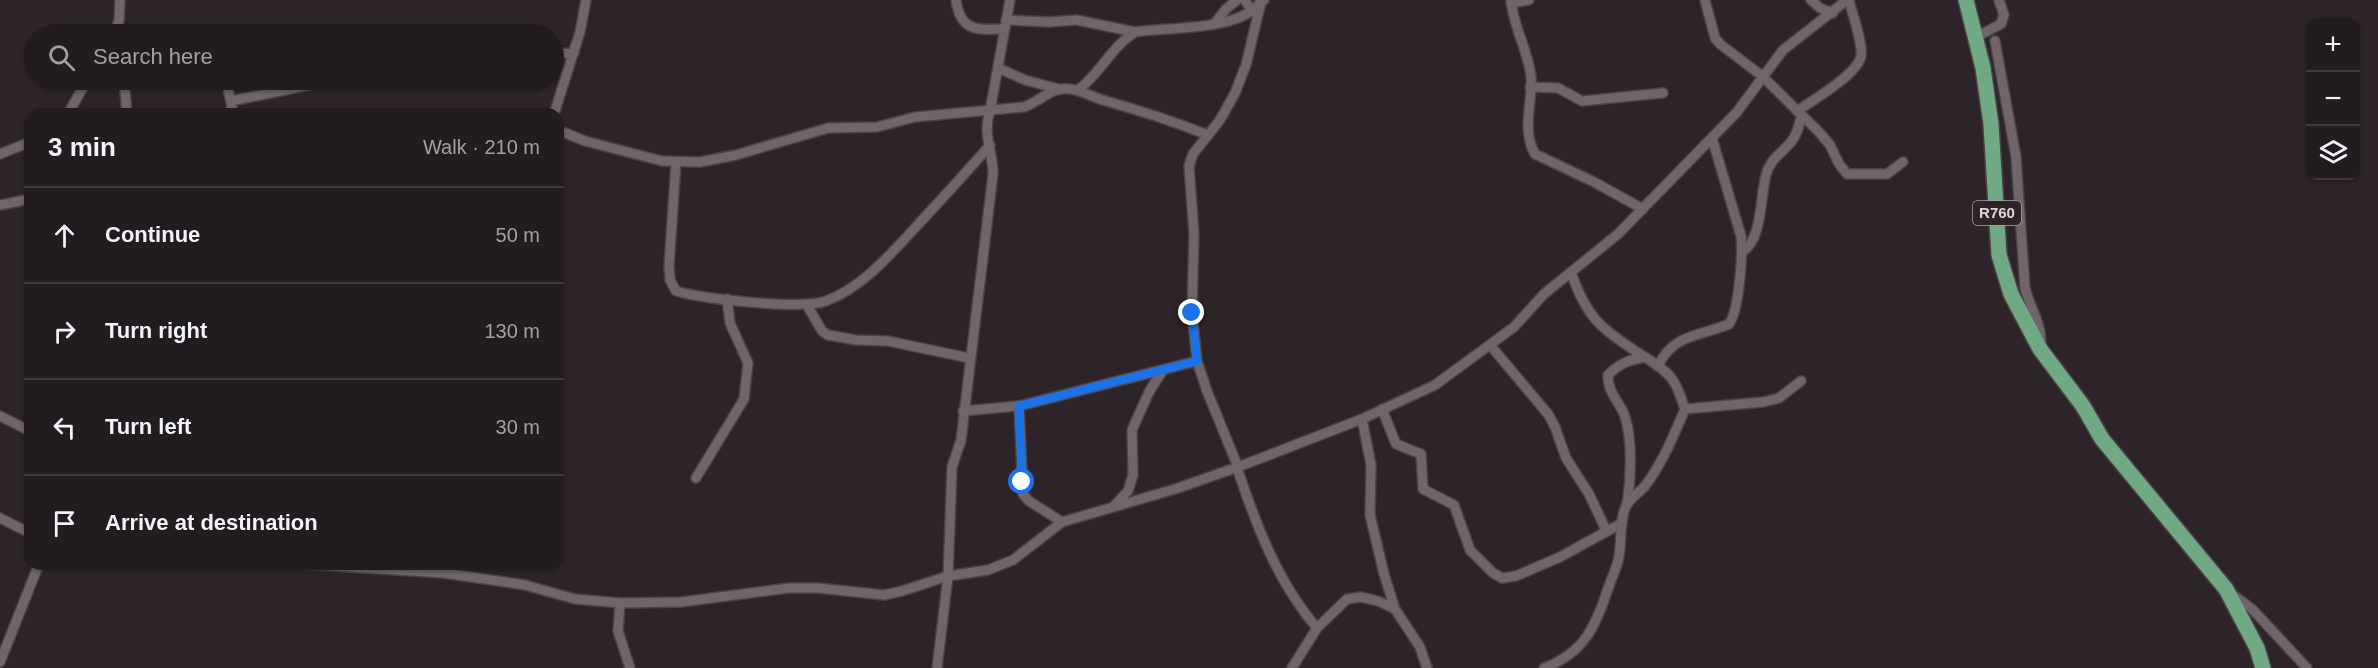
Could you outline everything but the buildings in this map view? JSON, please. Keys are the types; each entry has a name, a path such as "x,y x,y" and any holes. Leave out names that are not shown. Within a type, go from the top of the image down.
{"main road":[{"name":"R760","path":"1966,0 1981,35 1991,124 1999,255 2011,294 2040,349 2083,406 2102,439 2226,589"},
{"path":"2226,589 2257,648 2263,668"}],"street":[{"path":"118,24 120,0"},
{"path":"564,84 580,32 586,0"},
{"path":"956,0 960,18 974,28 1077,20 1135,32 1232,20 1252,12 1262,1"},
{"path":"937,668 948,576 952,468 961,440 969,358 993,174 993,157 986,131 1010,0"},
{"path":"1214,24 1237,0"},
{"path":"1245,0 1252,12"},
{"path":"1529,0 1511,2 1517,31 1528,59 1530,87 1528,138 1535,154 1594,182 1643,209"},
{"path":"1705,0 1715,38 1722,46 1762,76 1830,145 1839,164 1847,174 1887,174 1903,162"},
{"path":"1811,0 1820,8 1833,13"},
{"path":"396,570 443,573 525,585 575,598 620,603 681,602 789,588 818,588 884,595 948,576 988,570 1013,560 1062,522 1237,467 1362,419 1435,385 1514,327 1544,294 1618,234 1712,138 1750,95 1783,50 1848,0 1861,49 1859,60 1830,89 1799,114 1791,142 1777,154 1767,171 1762,207 1752,242 1750,247 1742,252"},
{"path":"2000,0 2004,15 1995,41 2016,157 2025,288 2030,306 2041,329 2040,349"},
{"path":"1262,1 1246,65 1235,93 1209,135 1193,154 1190,166 1194,234 1192,313 1197,361 1268,550 1286,585 1317,628"},
{"path":"1981,35 2001,24"},
{"path":"1078,90 1096,74 1110,53 1135,32"},
{"path":"1981,35 1995,41"},
{"path":"564,54 574,53"},
{"path":"998,68 1059,89 1078,90 1209,135"},
{"path":"1530,87 1557,88 1582,101 1663,93"},
{"path":"564,132 585,141 662,161 700,162 736,155 828,128 878,127 915,117 990,111 1034,104 1059,89"},
{"path":"71,108 81,90"},
{"path":"125,90 126,108"},
{"path":"228,90 231,108"},
{"path":"231,101 285,90"},
{"path":"556,108 562,90"},
{"path":"1658,366 1664,354 1677,341 1729,324 1734,318 1742,252 1741,236 1712,138"},
{"path":"0,154 24,144"},
{"path":"676,162 669,266 670,280 676,291 702,297 807,305 827,301 852,289 890,255 990,146"},
{"path":"0,205 24,200"},
{"path":"1571,272 1580,298 1589,313 1619,341 1658,366 1672,379 1685,409 1674,435 1645,486 1627,505"},
{"path":"696,478 744,399 748,363 730,323 727,299"},
{"path":"807,305 822,331 828,335 856,340 888,341 969,358"},
{"path":"1490,345 1548,414 1556,427 1566,458 1589,494 1606,530"},
{"path":"1544,668 1579,647 1590,633 1619,558 1622,523 1629,489 1629,434 1624,413 1610,389 1608,375 1618,365 1645,357"},
{"path":"963,411 1019,406 1197,361"},
{"path":"1111,508 1121,501 1128,491 1134,463 1132,430 1149,392 1163,370"},
{"path":"1685,409 1762,402 1779,398 1801,381"},
{"path":"1019,406 1023,494 1029,501 1062,522"},
{"path":"1382,409 1396,444 1421,454 1422,489 1454,506 1470,550 1493,573 1502,578 1515,576 1560,557 1622,523"},
{"path":"0,416 24,428"},
{"path":"1362,419 1371,465 1370,515 1395,609 1420,647 1427,668"},
{"path":"0,518 24,530"},
{"path":"0,662 2,647 36,570"},
{"path":"2226,589 2253,610 2307,668"},
{"path":"1292,668 1317,628 1347,599 1353,597 1378,601 1395,609"},
{"path":"620,603 618,631 630,668"}],"route":[{"path":"1022,482 1019,406 1078,393 1126,378 1197,361 1192,313"}]}
